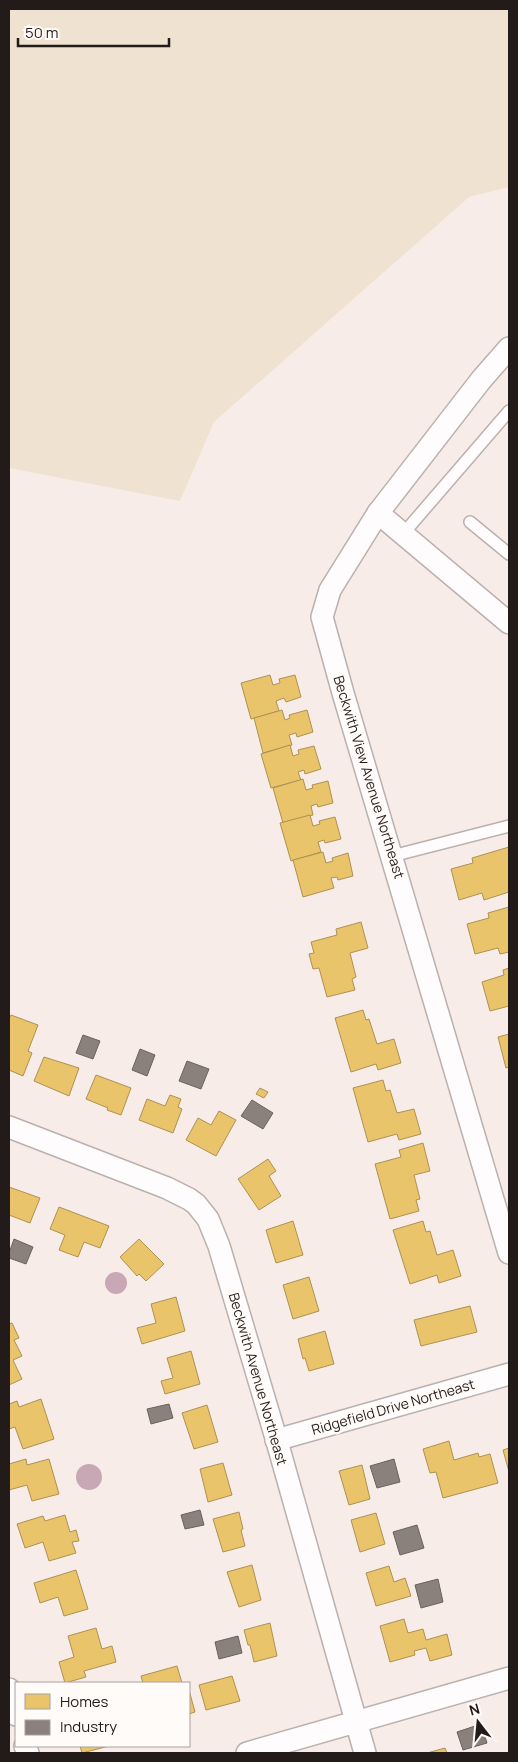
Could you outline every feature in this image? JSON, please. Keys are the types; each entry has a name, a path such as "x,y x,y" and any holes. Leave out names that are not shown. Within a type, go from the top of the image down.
{"street":[{"name":"Beckwith View Avenue Northeast","path":"509,348 481,380 378,513 330,590 322,617 509,1253"},
{"path":"378,513 509,623"},
{"name":"Beckwith Avenue Northeast","path":"9,1127 168,1188 196,1204 208,1219 219,1246 365,1753"},
{"name":"Ridgefield Drive Northeast","path":"276,1440 509,1374"},
{"path":"247,1753 509,1678"},
{"path":"9,1691 15,1712"}],"lane":[{"path":"403,534 509,411"},
{"path":"470,522 509,554"},
{"path":"392,856 509,826"}],"shaded area":[{"path":"9,9 509,9 509,187 469,197 214,422 180,501 9,468"},
{"path":"116,1272 124,1275 127,1283 124,1291 116,1294 108,1291 105,1283 108,1275"},
{"path":"89,1464 98,1468 102,1477 98,1486 89,1490 80,1486 76,1477 80,1468"}],"building: Homes":[{"path":"270,675 273,685 280,683 279,679 295,675 301,697 286,702 284,698 276,701 279,711 251,719 241,683"},
{"path":"282,710 285,720 290,718 289,715 307,710 313,732 297,737 296,733 289,735 292,745 263,753 254,718"},
{"path":"290,745 293,756 299,754 298,750 314,746 321,769 305,774 304,770 298,772 301,780 271,788 261,754"},
{"path":"303,779 306,790 313,788 312,785 328,781 333,803 318,807 317,804 311,806 313,815 283,823 273,788"},
{"path":"310,815 313,826 320,824 319,821 335,817 341,839 325,843 324,840 318,842 321,852 291,861 280,823"},
{"path":"509,847 509,892 484,900 482,893 459,900 451,869 473,863 472,858"},
{"path":"323,852 326,863 333,861 332,858 348,853 353,876 338,880 337,877 331,878 334,888 303,897 293,860"},
{"path":"509,907 509,952 500,954 498,948 475,954 467,924 489,918 488,913"},
{"path":"361,922 368,948 350,953 356,977 352,979 355,990 327,997 319,968 313,969 309,954 314,953 311,942 337,935 336,929"},
{"path":"509,968 509,1006 490,1011 482,982 504,975 503,970"},
{"path":"363,1010 366,1020 369,1019 377,1044 394,1039 401,1063 378,1070 376,1064 351,1072 335,1018"},
{"path":"11,1015 38,1025 28,1051 32,1053 23,1076 9,1070 9,1019"},
{"path":"509,1034 509,1067 506,1068 498,1037"},
{"path":"44,1057 79,1068 69,1096 34,1081"},
{"path":"96,1075 131,1088 121,1115 86,1099"},
{"path":"383,1080 386,1091 390,1090 397,1113 414,1109 421,1134 399,1140 397,1134 368,1142 353,1088"},
{"path":"260,1088 268,1092 264,1098 256,1094"},
{"path":"170,1095 181,1099 178,1107 182,1109 173,1133 139,1120 147,1099 165,1106"},
{"path":"219,1111 236,1120 216,1156 186,1140 198,1118 211,1125"},
{"path":"423,1143 430,1171 414,1175 420,1199 416,1200 419,1211 390,1219 375,1164 401,1157 399,1150"},
{"path":"268,1159 276,1171 269,1176 281,1196 259,1210 238,1179"},
{"path":"9,1187 40,1198 30,1223 9,1215"},
{"path":"59,1207 109,1226 100,1248 84,1242 78,1257 59,1250 65,1235 50,1229"},
{"path":"293,1221 303,1255 276,1263 266,1230"},
{"path":"423,1221 426,1232 430,1231 437,1255 453,1250 461,1276 439,1283 437,1275 410,1284 393,1230"},
{"path":"139,1239 164,1264 146,1281 139,1274 137,1276 120,1257"},
{"path":"309,1277 319,1311 293,1319 283,1285"},
{"path":"176,1297 185,1331 142,1344 137,1328 156,1323 151,1304"},
{"path":"470,1306 477,1332 421,1346 414,1320"},
{"path":"12,1323 19,1338 14,1340 22,1356 13,1360 22,1379 9,1385 9,1324"},
{"path":"325,1331 334,1364 309,1371 305,1358 303,1359 298,1339"},
{"path":"191,1351 200,1384 165,1394 161,1381 173,1378 167,1358"},
{"path":"41,1399 54,1439 23,1449 15,1427 9,1429 9,1404 17,1401 19,1407"},
{"path":"207,1405 218,1442 194,1449 182,1413"},
{"path":"449,1441 454,1460 478,1453 479,1457 490,1454 498,1483 443,1498 436,1472 430,1473 423,1449"},
{"path":"509,1448 509,1472 503,1450"},
{"path":"26,1459 27,1465 49,1459 59,1494 32,1501 27,1485 9,1490 9,1464"},
{"path":"223,1463 232,1495 208,1502 200,1469"},
{"path":"362,1465 370,1499 349,1505 339,1471"},
{"path":"239,1512 245,1546 223,1552 213,1519"},
{"path":"376,1513 385,1544 360,1552 351,1520"},
{"path":"65,1515 70,1532 76,1530 79,1541 72,1542 76,1553 49,1561 43,1542 25,1548 17,1524 43,1516 45,1521"},
{"path":"252,1565 261,1600 239,1607 227,1572"},
{"path":"389,1566 394,1582 405,1578 411,1596 376,1606 366,1573"},
{"path":"76,1570 88,1609 64,1616 58,1597 40,1603 34,1583"},
{"path":"404,1619 408,1633 423,1629 426,1640 447,1634 452,1655 430,1661 426,1648 414,1651 415,1655 390,1662 380,1626"},
{"path":"270,1623 277,1656 254,1662 244,1630"},
{"path":"96,1628 102,1649 112,1646 116,1662 84,1671 86,1677 65,1682 59,1662 74,1657 68,1636"},
{"path":"177,1666 182,1682 143,1682 141,1676"},
{"path":"232,1676 240,1701 206,1710 199,1685"},
{"path":"190,1694 195,1712 190,1714"},
{"path":"80,1747 105,1747 82,1753"},
{"path":"445,1748 447,1753 427,1753"}],"building: Industry":[{"path":"83,1035 100,1041 93,1059 76,1053"},
{"path":"140,1049 155,1055 147,1076 132,1070"},
{"path":"187,1061 209,1069 201,1089 179,1081"},
{"path":"252,1100 273,1113 263,1129 241,1116"},
{"path":"14,1239 33,1247 26,1264 9,1258"},
{"path":"169,1404 173,1418 151,1424 147,1409"},
{"path":"394,1459 400,1482 377,1488 370,1466"},
{"path":"200,1510 204,1525 185,1529 181,1515"},
{"path":"417,1525 424,1548 400,1555 393,1532"},
{"path":"438,1579 443,1602 421,1608 415,1585"},
{"path":"238,1636 242,1653 219,1659 215,1642"},
{"path":"481,1724 487,1743 463,1750 457,1732"}]}
